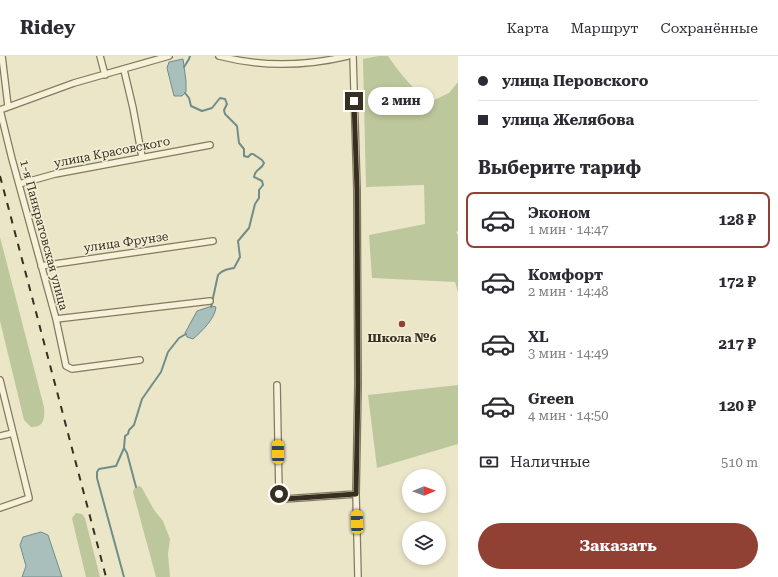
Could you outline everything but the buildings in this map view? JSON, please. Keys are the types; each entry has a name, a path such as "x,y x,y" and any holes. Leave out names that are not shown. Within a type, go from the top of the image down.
{"street":[{"path":"2,56 8,106"},
{"path":"100,56 105,75"},
{"path":"0,110 74,84 169,56"},
{"path":"219,56 265,63 290,64 309,64 348,56"},
{"path":"353,56 358,236 356,494 358,577"},
{"path":"124,70 142,157"},
{"name":"1-я Панкратовская улица","path":"0,110 56,319 66,366 72,369 140,360"},
{"name":"улица Красовского","path":"19,184 55,174 210,145"},
{"name":"улица Фрунзе","path":"42,266 213,241"},
{"path":"56,319 210,301"},
{"path":"0,380 29,498 0,508"},
{"path":"277,385 279,494 281,498 285,499 356,494"},
{"path":"0,436 13,433"}],"green space":[{"path":"388,56 407,80 430,102 449,93 458,82 458,231 456,232 458,235 458,292 455,282 372,278 369,235 425,224 424,185 366,187 363,59"},
{"path":"0,237 44,407 43,422 39,426 35,427 31,427 24,420 0,321"},
{"path":"458,385 458,444 377,468 368,395"},
{"path":"140,486 154,510 163,521 170,539 168,554 170,577 156,577 133,492 135,488"},
{"path":"76,513 82,514 85,518 100,577 86,577 72,518"}],"water":[{"path":"183,59 186,92 182,96 174,96 167,68 169,62"},
{"path":"212,306 216,307 215,312 207,325 193,339 187,337 185,333 197,311"},
{"path":"41,532 48,535 62,577 22,577 26,566 20,545 23,537"}],"waterway":[{"path":"184,67 190,56"},
{"path":"185,93 189,98 191,106 202,111 212,108 220,98 225,99 227,104 224,110 225,114 237,126 239,143 244,149 244,156 248,157 253,154 264,163 262,167 257,170 254,177 262,181 263,185 259,190 259,198 255,204 249,228 238,241 240,257 234,268 227,269 218,275 211,307"},
{"path":"124,577 97,478 97,472 99,469 116,466 124,448 125,436 134,425 142,399 161,372 168,352 179,338 186,334"},
{"path":"124,448 127,453 136,487"}],"railway":[{"path":"0,176 106,577"}],"place":[{"name":"Школа №6","path":"402,324"}],"route":[{"path":"279,494 281,498 285,499 356,494 358,385 357,190 354,101"}]}
